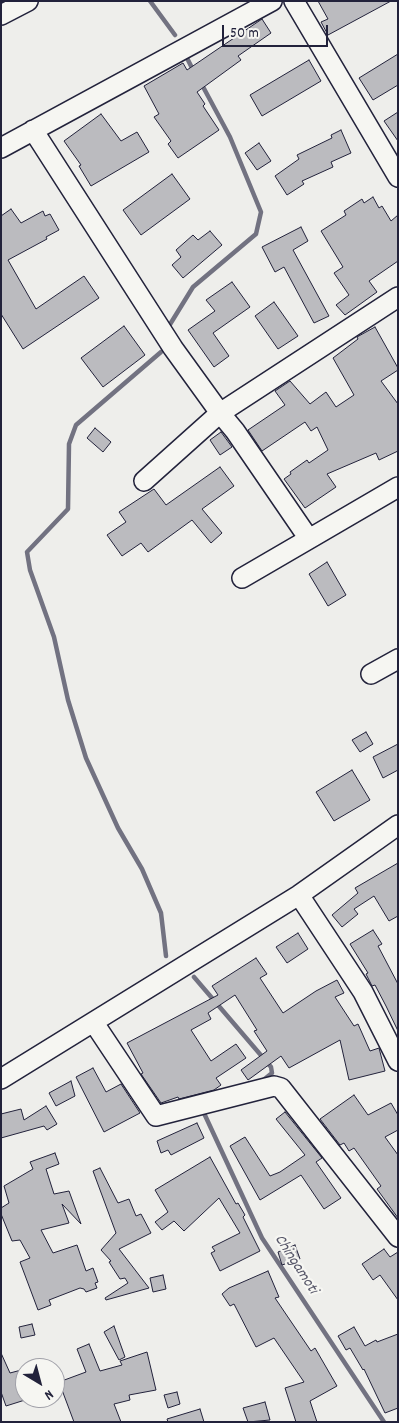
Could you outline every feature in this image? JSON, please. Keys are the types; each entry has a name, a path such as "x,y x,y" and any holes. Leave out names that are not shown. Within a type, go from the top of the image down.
{"street":[{"path":"1,15 28,1"},
{"path":"1,148 272,1"},
{"path":"294,1 398,177"},
{"path":"33,130 173,348 235,431 309,539"},
{"path":"144,481 220,413 398,297"},
{"path":"242,578 398,487"},
{"path":"371,674 398,659"},
{"path":"1,1079 299,895 398,824"},
{"path":"299,895 363,992 398,1061"},
{"path":"94,1023 156,1116 274,1086 281,1088 398,1237"}],"building":[{"path":"318,1 391,1 328,35 321,22 328,19"},
{"path":"262,19 271,33 238,56 241,60 197,92 205,104 203,106 219,130 178,158 168,144 171,141 154,117 159,114 144,86 183,63 187,70"},
{"path":"398,54 398,85 373,100 359,78"},
{"path":"309,60 321,81 262,116 250,95"},
{"path":"398,112 398,141 384,121"},
{"path":"101,114 121,141 137,132 149,152 91,186 79,166 81,165 64,141"},
{"path":"341,130 351,153 331,162 333,167 302,181 304,184 287,195 275,176 299,159 297,155 332,138 331,135"},
{"path":"259,143 271,161 257,170 245,153"},
{"path":"172,174 190,199 141,235 123,210"},
{"path":"373,197 379,208 382,206 391,221 398,215 398,261 369,281 377,292 345,315 336,305 349,295 334,273 343,267 321,231 346,215 344,211 362,199 364,203"},
{"path":"11,209 21,223 43,211 45,216 50,214 59,230 46,237 47,239 8,260 36,309 84,276 99,298 23,349 1,314 1,216"},
{"path":"301,227 308,241 293,250 329,316 314,323 284,267 275,272 262,247"},
{"path":"210,231 222,245 183,278 172,265 181,257 176,250 193,235 198,240"},
{"path":"232,282 250,307 213,333 229,356 214,367 188,330 215,311 206,300"},
{"path":"274,302 298,336 278,349 255,316"},
{"path":"124,326 145,355 103,387 81,358"},
{"path":"375,327 398,368 398,370 381,381 398,404 398,451 379,460 376,453 327,474 336,487 305,508 284,479 291,474 290,472 307,460 309,463 328,450 317,427 311,431 305,422 262,451 248,430 285,405 275,391 290,381 310,404 326,392 336,407 354,395 333,358 358,339 357,337"},
{"path":"95,428 111,442 103,452 87,438"},
{"path":"221,432 232,447 220,455 210,440"},
{"path":"220,467 234,486 202,509 222,533 211,543 192,520 148,552 141,543 122,556 107,535 126,522 119,512 154,489 166,505"},
{"path":"327,562 346,595 328,606 309,574"},
{"path":"366,732 373,744 360,752 352,740"},
{"path":"398,744 398,770 383,778 373,757"},
{"path":"352,770 370,800 334,821 316,792"},
{"path":"398,863 398,916 389,921 374,896 354,909 358,914 342,927 332,915 358,893 355,888"},
{"path":"373,930 382,944 378,946 398,984 398,1031 375,985 372,986 366,974 368,973 350,944"},
{"path":"298,933 308,949 287,963 276,947"},
{"path":"256,958 267,974 260,978 283,1013 316,991 337,980 344,993 335,997 354,1026 358,1024 370,1051 379,1048 385,1071 349,1080 340,1040 289,1068 281,1056 248,1080 241,1070 267,1051 254,1031 257,1030 235,995 208,1013 211,1019 191,1030 211,1061 236,1044 246,1058 216,1078 221,1085 214,1090 179,1099 178,1097 161,1103 141,1074 143,1073 127,1043 218,995 212,986"},
{"path":"93,1068 106,1092 121,1084 140,1113 104,1132 76,1077"},
{"path":"71,1081 75,1096 56,1106 49,1093"},
{"path":"354,1095 368,1115 391,1103 398,1115 398,1130 385,1137 398,1155 398,1218 377,1189 381,1186 354,1148 349,1151 344,1143 340,1145 320,1119"},
{"path":"46,1106 57,1124 47,1130 44,1126 1,1138 1,1114 21,1109 24,1120"},
{"path":"285,1112 322,1158 316,1162 341,1198 324,1209 301,1175 260,1200 230,1146 245,1137 270,1176 280,1172 305,1155 276,1119"},
{"path":"197,1123 204,1138 171,1155 168,1150 161,1153 157,1141"},
{"path":"55,1153 59,1164 46,1169 54,1194 69,1191 81,1224 62,1204 69,1223 41,1230 53,1253 77,1245 86,1271 93,1268 98,1282 95,1283 97,1288 86,1292 80,1288 49,1300 51,1305 38,1310 20,1262 30,1258 20,1240 12,1241 1,1214 1,1208 9,1203 4,1186 33,1169 30,1162"},
{"path":"210,1157 236,1204 238,1203 245,1215 243,1217 260,1251 220,1271 211,1253 215,1251 212,1247 240,1233 219,1198 184,1231 174,1221 162,1230 155,1222 168,1212 155,1190"},
{"path":"100,1168 118,1203 129,1199 136,1216 141,1214 151,1233 119,1249 149,1288 106,1300 105,1298 128,1283 125,1278 120,1279 109,1262 111,1261 101,1250 116,1233 93,1171"},
{"path":"295,1245 300,1259 282,1265 278,1252"},
{"path":"384,1249 390,1257 398,1252 398,1300 380,1275 373,1280 362,1264"},
{"path":"268,1271 279,1297 275,1298 311,1351 315,1348 337,1386 310,1401 317,1422 296,1422 285,1388 304,1382 274,1338 256,1347 234,1304 230,1306 222,1294 229,1288"},
{"path":"163,1275 166,1289 153,1292 150,1278"},
{"path":"32,1324 35,1335 21,1338 19,1327"},
{"path":"114,1326 125,1357 119,1360 104,1332"},
{"path":"354,1327 365,1346 376,1340 377,1342 398,1334 398,1408 385,1413 364,1369 350,1348 346,1350 338,1336"},
{"path":"89,1344 100,1371 122,1365 120,1361 147,1352 156,1390 129,1395 130,1400 114,1404 121,1422 74,1422 65,1398 65,1380 86,1372 77,1349"},
{"path":"1,1353 10,1373 15,1372 15,1403 6,1406 1,1392"},
{"path":"177,1392 180,1404 168,1408 164,1395"},
{"path":"265,1402 270,1420 248,1422 243,1408"},
{"path":"200,1409 204,1422 168,1422 167,1419"}],"waterway":[{"path":"150,1 175,35"},
{"path":"185,54 194,72"},
{"path":"169,326 193,287 256,234 261,212 230,137 201,83"},
{"path":"161,352 76,425 69,444 68,509 27,552 30,570 54,637 68,700 86,758 118,828 142,869 161,913 166,956"},
{"name":"Chingamoti","path":"194,977 271,1067 272,1073 261,1082"},
{"name":"Chingamoti","path":"203,1111 262,1238 384,1422"}]}
